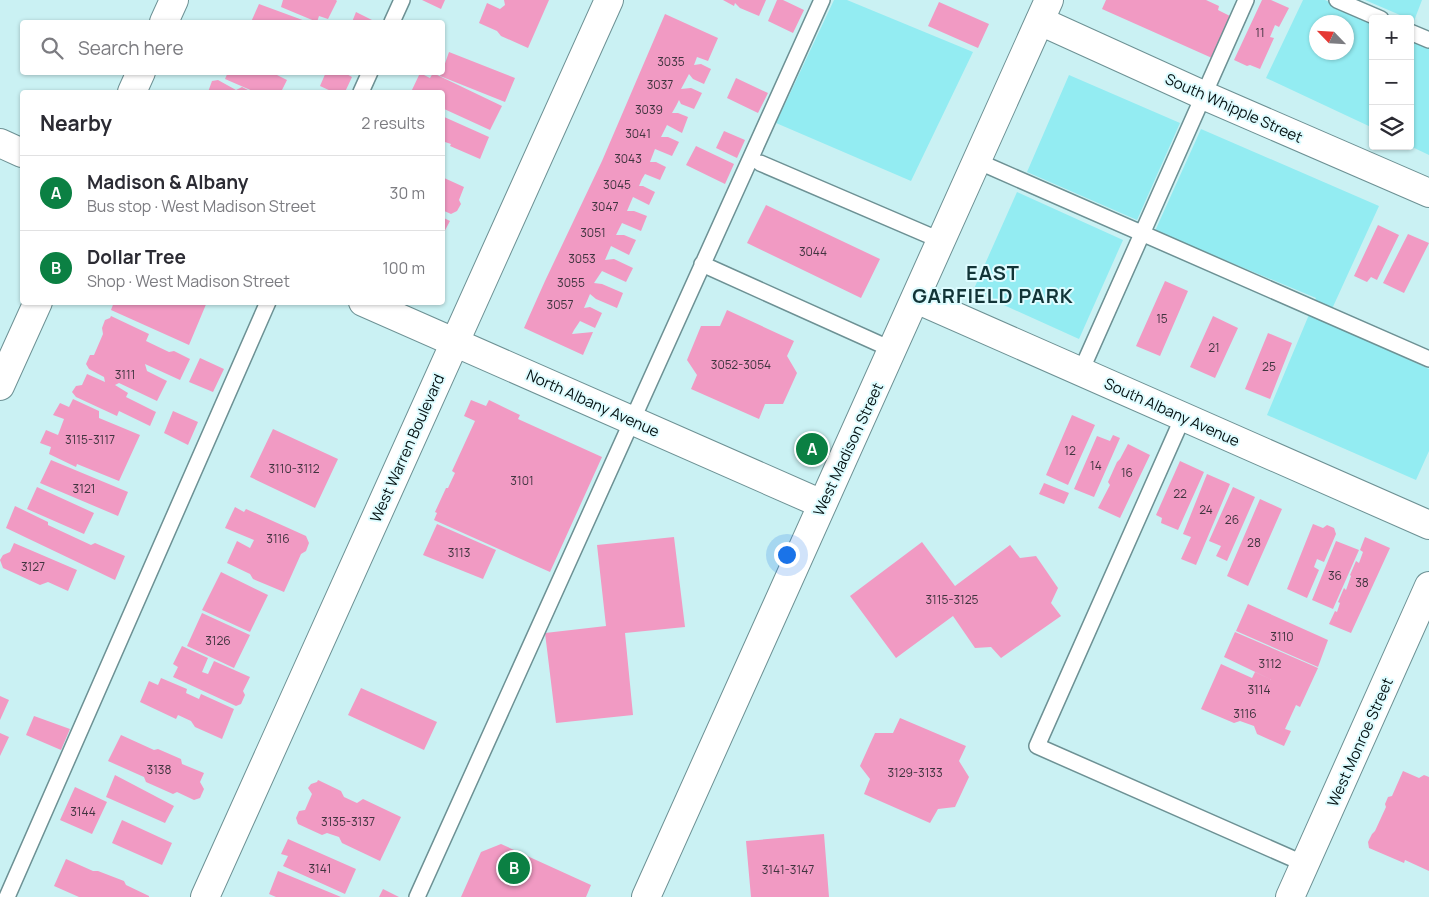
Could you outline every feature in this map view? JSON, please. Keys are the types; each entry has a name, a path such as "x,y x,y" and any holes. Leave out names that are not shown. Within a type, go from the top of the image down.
{"street":[{"path":"165,20 174,0"},
{"name":"West Warren Boulevard","path":"205,897 609,0"},
{"name":"South Whipple Street","path":"1045,10 1203,95 1429,193"},
{"name":"West Madison Street","path":"646,897 1045,10"},
{"path":"133,90 140,75"},
{"path":"0,143 20,152"},
{"name":"South Albany Avenue","path":"916,299 1429,524"},
{"path":"0,386 37,305"},
{"name":"North Albany Avenue","path":"370,305 822,504"},
{"name":"West Monroe Street","path":"1290,897 1429,586"}],"lane":[{"path":"393,20 402,0"},
{"path":"417,897 822,0"},
{"path":"1081,371 1246,0"},
{"path":"1337,0 1371,15"},
{"path":"1414,34 1429,40"},
{"path":"362,90 369,75"},
{"path":"977,162 1429,359"},
{"path":"760,163 942,241"},
{"path":"702,264 893,350"},
{"path":"7,897 267,305"},
{"path":"1183,416 1037,746 1305,864"}],"shaded area":[{"path":"834,0 847,0 973,52 911,181 776,123"},
{"path":"1303,0 1325,0 1369,19 1369,126 1266,78"},
{"path":"1365,0 1422,0 1414,21 1414,15 1400,15"},
{"path":"1414,40 1429,47 1429,155 1414,148"},
{"path":"1069,75 1180,123 1137,220 1027,172"},
{"path":"1201,129 1379,206 1326,322 1429,369 1429,451 1416,480 1267,415 1316,298 1155,231"},
{"path":"1017,192 1123,240 1079,339 973,291"}],"building":[{"path":"283,0 337,1 328,19 319,16 318,20 312,20 281,7"},
{"path":"422,0 445,0 441,9"},
{"path":"504,0 549,0 528,48 501,36 497,31 479,23 487,3 500,9 505,5"},
{"path":"723,0 766,0 759,16 740,8 735,3 734,6"},
{"path":"777,0 783,0 804,10 793,33 768,21"},
{"path":"1106,0 1206,0 1219,6 1218,10 1230,16 1212,58 1102,9"},
{"path":"1262,0 1271,0 1289,8 1279,27 1275,25 1270,37 1274,38 1260,69 1234,60"},
{"path":"939,2 989,24 978,48 928,26"},
{"path":"259,4 303,20 252,20"},
{"path":"356,12 372,20 353,20"},
{"path":"665,14 718,38 708,61 697,57 694,65 701,64 711,69 704,84 693,79 689,74 681,89 691,88 702,93 694,109 681,104 679,100 672,113 688,117 682,133 667,125 661,137 668,137 679,142 672,156 655,149 650,162 656,162 666,167 660,180 645,174 642,179 639,186 655,192 649,205 633,197 627,211 634,211 647,216 641,231 622,223 616,235 624,235 636,240 629,255 611,246 605,260 614,259 633,268 626,282 602,271 594,283 602,284 623,293 617,308 596,299 590,294 584,308 590,307 602,313 595,328 580,321 572,334 593,332 583,355 524,328 602,161"},
{"path":"449,52 515,78 505,102 440,76 445,75 445,63"},
{"path":"227,75 277,75 287,80 282,90 250,90 225,79"},
{"path":"325,75 348,75 352,77 346,90 329,90 320,86"},
{"path":"419,75 430,78 432,75 437,75 502,106 490,130 445,109 445,90 412,90"},
{"path":"736,78 768,93 758,113 727,98"},
{"path":"218,80 236,90 209,90 212,81"},
{"path":"242,87 248,90 236,90"},
{"path":"445,117 489,137 480,159 450,146 451,144 445,142"},
{"path":"724,131 745,140 737,158 716,148"},
{"path":"696,146 734,164 725,184 686,165"},
{"path":"445,178 464,187 459,200 461,204 457,211 451,214 445,211"},
{"path":"766,205 880,259 861,298 747,243"},
{"path":"445,218 450,221 445,230"},
{"path":"1378,225 1399,235 1377,280 1371,277 1367,282 1354,276"},
{"path":"1408,234 1429,243 1404,293 1383,283"},
{"path":"1165,281 1188,291 1160,356 1136,346"},
{"path":"113,305 206,305 189,345 111,310"},
{"path":"727,310 794,341 787,356 797,373 783,404 765,404 759,419 691,389 697,375 687,360 701,326 720,326"},
{"path":"111,316 149,334 146,341 190,359 180,380 145,364 147,371 167,381 157,401 119,383 115,385 128,393 126,397 156,412 150,426 119,411 117,416 76,397 72,392 76,386 82,385 87,374 105,382 104,377 89,369 86,364 90,355 94,355 103,334 102,328 105,320"},
{"path":"1213,316 1238,328 1215,378 1190,367"},
{"path":"1268,333 1292,343 1270,399 1245,389"},
{"path":"200,358 224,369 213,392 189,382"},
{"path":"73,399 99,411 99,418 140,435 119,481 77,464 76,467 49,454 51,447 40,443 46,430 58,435 64,419 53,415 60,403 69,407"},
{"path":"471,400 486,406 489,400 520,415 518,419 602,457 550,572 434,520 437,513 435,512 455,473 452,471 475,421 464,416"},
{"path":"173,411 198,422 188,445 164,433"},
{"path":"1072,415 1095,425 1068,485 1046,475"},
{"path":"273,429 338,459 315,508 250,477"},
{"path":"1113,435 1120,438 1094,497 1074,489 1097,436 1110,441"},
{"path":"1128,444 1150,455 1120,518 1098,508 1110,485 1108,482 1117,462"},
{"path":"51,460 128,492 118,516 40,483"},
{"path":"1180,461 1204,472 1178,530 1161,523 1162,518 1156,515"},
{"path":"1207,474 1230,484 1196,565 1181,559 1191,537 1183,534"},
{"path":"1044,483 1069,493 1064,504 1039,494"},
{"path":"37,487 94,513 84,534 27,509"},
{"path":"1233,487 1255,497 1227,561 1216,556 1221,546 1209,541"},
{"path":"1260,499 1282,509 1248,586 1227,576"},
{"path":"15,506 48,522 48,525 91,545 95,543 125,556 115,580 6,528"},
{"path":"235,507 244,512 246,509 306,536 309,543 306,551 301,554 284,592 253,579 250,574 227,563 237,541 250,548 254,540 225,528"},
{"path":"437,524 496,550 483,579 423,555"},
{"path":"1313,524 1323,528 1327,525 1334,528 1336,534 1324,562 1317,559 1314,567 1319,570 1307,598 1287,589"},
{"path":"674,537 685,627 625,633 633,715 556,723 545,633 606,626 597,545"},
{"path":"1365,537 1390,548 1351,633 1329,624 1335,611 1337,612 1340,603 1338,602 1344,588 1346,590 1356,561 1359,563 1363,552 1360,550"},
{"path":"1336,541 1359,550 1333,609 1312,600"},
{"path":"922,542 955,586 1010,545 1020,558 1036,556 1058,588 1051,603 1061,616 1001,658 991,647 975,648 953,616 896,658 850,596"},
{"path":"14,543 77,570 68,591 48,582 40,585 3,568 0,560 3,555 10,552"},
{"path":"221,572 268,595 250,632 202,610"},
{"path":"1248,604 1328,640 1318,667 1236,631"},
{"path":"202,613 250,635 234,668 187,646"},
{"path":"1235,632 1318,668 1300,707 1296,705 1285,729 1291,731 1284,746 1257,734 1254,726 1240,721 1234,723 1201,709 1221,664 1252,678 1255,672 1274,681 1224,657"},
{"path":"182,646 208,658 202,672 208,674 214,661 250,677 243,691 245,695 241,704 236,706 173,677 178,667 173,664"},
{"path":"161,678 187,689 186,693 199,699 201,694 234,709 222,739 195,727 191,721 178,715 176,719 140,702 149,681 158,685"},
{"path":"361,688 437,722 424,750 348,715"},
{"path":"0,696 9,700 0,720"},
{"path":"34,716 70,729 61,750 26,735"},
{"path":"900,718 966,746 959,761 969,777 955,807 938,809 930,823 864,794 870,779 860,766 875,733 893,733"},
{"path":"0,733 9,737 0,756"},
{"path":"121,735 154,750 158,749 181,759 182,764 204,773 200,782 204,789 200,798 194,800 177,792 173,794 146,782 144,777 108,761"},
{"path":"1403,771 1419,778 1424,775 1429,777 1429,871 1405,860 1404,863 1369,848 1368,842 1386,807 1385,804 1388,797 1392,796"},
{"path":"115,775 174,806 165,823 106,797"},
{"path":"318,780 341,791 344,797 357,803 363,799 401,817 380,861 342,843 339,837 327,833 322,835 298,824 296,818 299,811 305,810 312,794 308,788"},
{"path":"75,787 107,802 92,834 60,820"},
{"path":"122,820 172,843 162,865 112,843"},
{"path":"824,834 829,897 751,897 746,841"},
{"path":"288,839 356,869 345,894 283,866 288,856 281,854"},
{"path":"501,844 591,885 586,897 461,897 481,852"},
{"path":"66,859 93,871 98,871 124,881 126,885 149,897 79,897 54,886"},
{"path":"278,871 341,897 276,897 269,894"},
{"path":"383,889 399,897 379,897"}],"place":[{"name":"Madison & Albany","path":"812,449"},
{"name":"Dollar Tree","path":"514,868"}],"district":[{"name":"EAST GARFIELD PARK","path":"993,284"}]}
